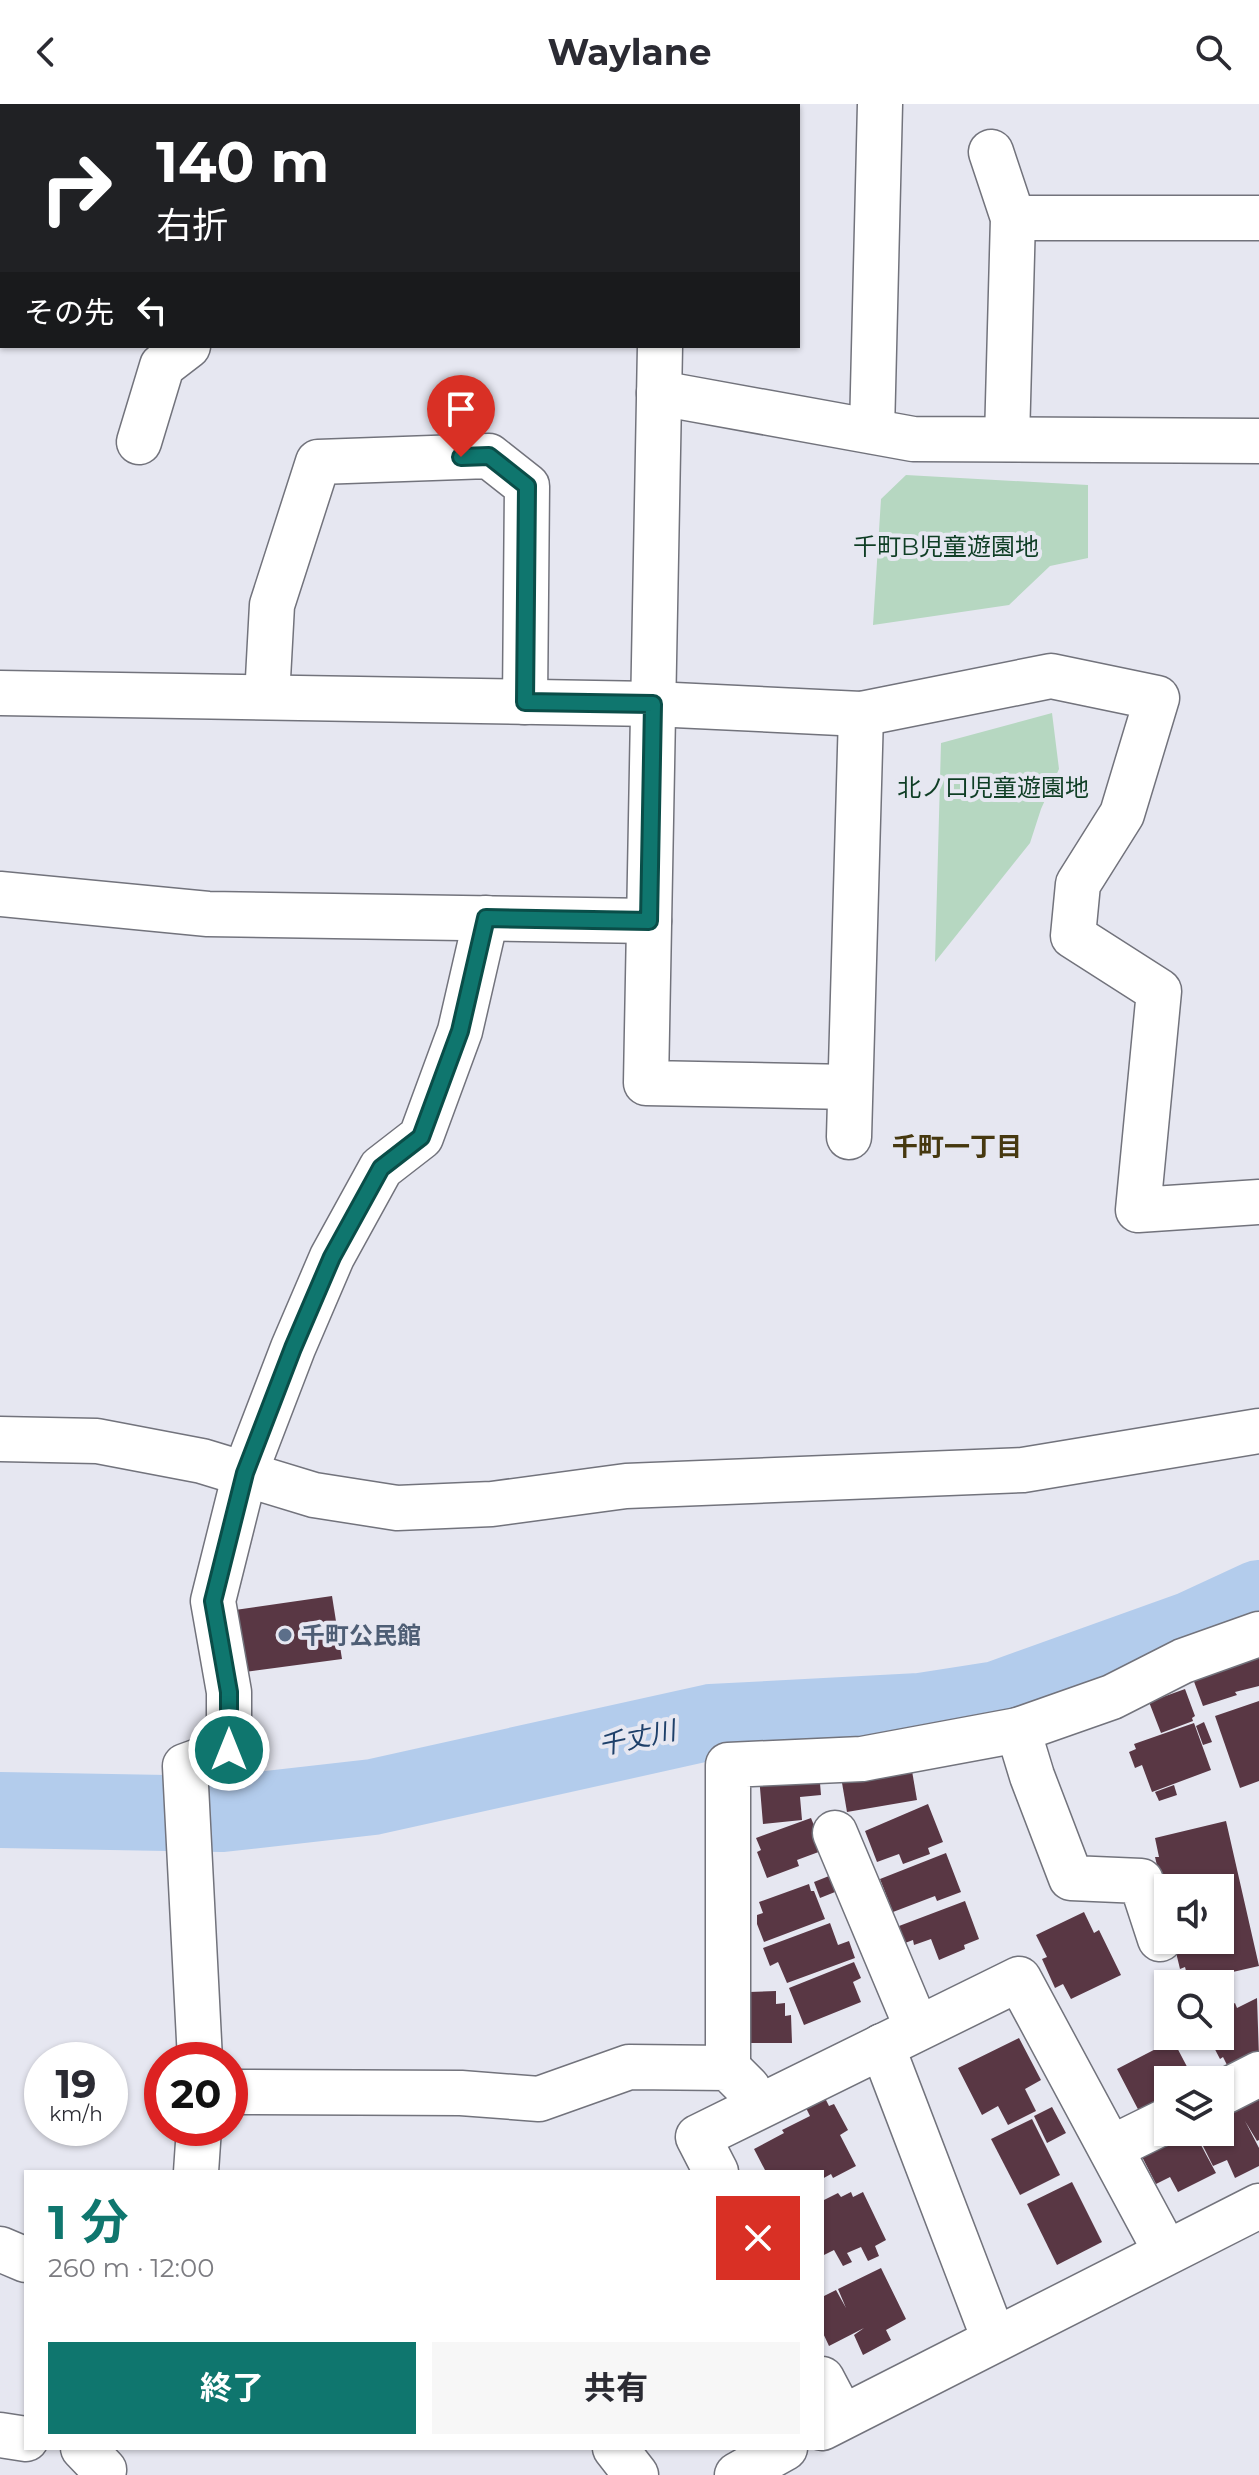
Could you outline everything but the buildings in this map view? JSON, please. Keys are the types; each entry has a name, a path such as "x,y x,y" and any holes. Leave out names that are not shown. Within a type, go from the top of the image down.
{"street":[{"path":"872,431 880,104"},
{"path":"991,152 1013,218 1007,439"},
{"path":"1013,218 1259,218"},
{"path":"139,442 162,366 185,348"},
{"path":"660,348 646,1083 850,1087"},
{"path":"659,393 913,439 1259,441"},
{"path":"267,697 272,605 318,462 489,456 527,486 525,702"},
{"path":"0,693 653,704 861,714 1051,676 1157,698 1122,814 1078,884 1073,936 1159,991 1138,1210 1259,1202"},
{"path":"849,1137 861,714"},
{"path":"0,894 208,914 649,921"},
{"path":"199,2042 185,1766 229,1750 229,1692 213,1601 245,1473 332,1257 381,1168 421,1137 460,1031 486,918"},
{"path":"0,1439 97,1441 202,1461 314,1495 397,1508 492,1504 626,1486 1023,1470 1259,1431"},
{"path":"728,2068 728,1765 862,1759 1018,1730 1112,1697 1183,1661 1259,1634"},
{"path":"1018,1730 1071,1878 1141,1881 1154,1921"},
{"path":"835,1833 994,2339"},
{"path":"715,2170 698,2137 1019,1979 1166,2252"},
{"path":"248,2092 461,2093 539,2099 629,2067 728,2068 764,2104"},
{"path":"1234,2087 1259,2074"},
{"path":"1111,2148 1154,2127"},
{"path":"196,2170 198,2146"},
{"path":"824,2388 832,2422 1259,2206"},
{"path":"0,2249 24,2259"},
{"path":"0,2435 24,2439"},
{"path":"85,2450 104,2470 103,2475"},
{"path":"617,2450 636,2475"},
{"path":"737,2475 781,2450"}],"green space":[{"name":"千町B児童遊園地","path":"906,475 1088,485 1088,558 1050,566 1009,605 873,625 881,499"},
{"name":"北ノ口児童遊園地","path":"1052,713 1059,769 1030,843 935,962 941,743"}],"waterway":[{"name":"千丈川","path":"0,1810 222,1814 373,1797 711,1722 920,1711 997,1699 1192,1629 1259,1598"}],"place":[{"name":"千町公民館","path":"285,1635"}],"district":[{"name":"千町一丁目","path":"957,1147"}],"route":[{"path":"229,1750 229,1692 213,1601 245,1473 332,1257 381,1168 421,1137 460,1031 486,918 649,921 653,704 525,702 527,486 489,456 461,457"}]}
